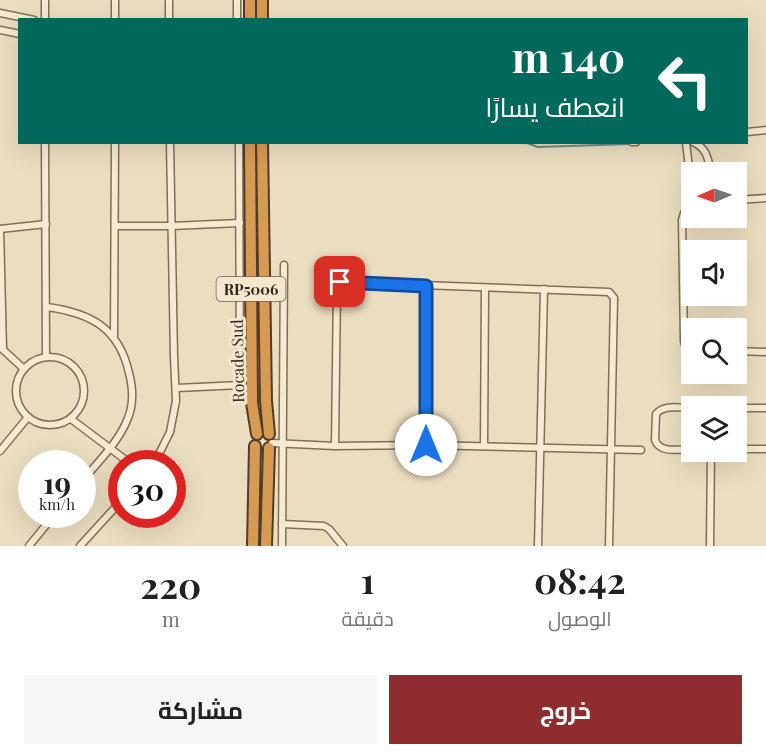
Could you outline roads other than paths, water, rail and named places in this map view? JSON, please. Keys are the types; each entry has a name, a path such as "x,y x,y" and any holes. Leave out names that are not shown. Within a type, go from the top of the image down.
{"highway":[{"path":"250,0 250,18"},
{"path":"262,0 262,18"},
{"name":"Rocade Sud","path":"250,144 252,403 256,434 253,440 255,446 253,546"},
{"name":"Rocade Sud","path":"262,144 266,401 273,442 266,546"},
{"path":"255,446 260,450 273,442 262,432 256,434"}],"street":[{"path":"45,0 45,18"},
{"path":"115,0 115,18"},
{"path":"168,0 169,18"},
{"path":"237,0 237,18"},
{"path":"0,13 24,18"},
{"path":"0,30 18,34"},
{"path":"748,132 766,130"},
{"path":"45,144 46,357"},
{"path":"114,336 115,144"},
{"path":"161,450 170,432 177,388 174,357 170,144"},
{"path":"177,388 240,385 239,144"},
{"path":"686,144 688,162"},
{"path":"697,144 703,147 709,162"},
{"path":"747,199 766,198"},
{"path":"116,226 240,223"},
{"path":"24,369 1,348 0,229 46,224"},
{"path":"682,228 684,318"},
{"path":"282,546 282,524 273,442 284,265"},
{"path":"335,446 337,286 340,282 609,292 614,298 609,546"},
{"path":"426,286 426,445"},
{"path":"484,446 485,288"},
{"path":"538,546 544,289"},
{"path":"47,307 73,310 94,321 114,336 126,360 133,401 127,420 111,447 96,465"},
{"path":"747,351 766,352"},
{"path":"46,357 58,357 69,362 83,380 83,400 79,410 71,419 59,424 47,425 35,422 20,407 16,396 18,380 24,369 35,360 46,357"},
{"path":"681,408 666,408 658,411 655,440 658,447 662,449 681,449"},
{"path":"747,408 766,408"},
{"path":"0,451 28,417"},
{"path":"71,419 115,450"},
{"path":"273,442 335,446 426,445 641,450"},
{"path":"747,449 766,449"},
{"path":"711,462 711,546"},
{"path":"80,546 108,515"},
{"path":"282,524 324,526 343,546"},
{"path":"29,546 44,528"},
{"path":"334,534 334,546"}],"waterway":[{"path":"530,144 538,147 631,144"}]}
